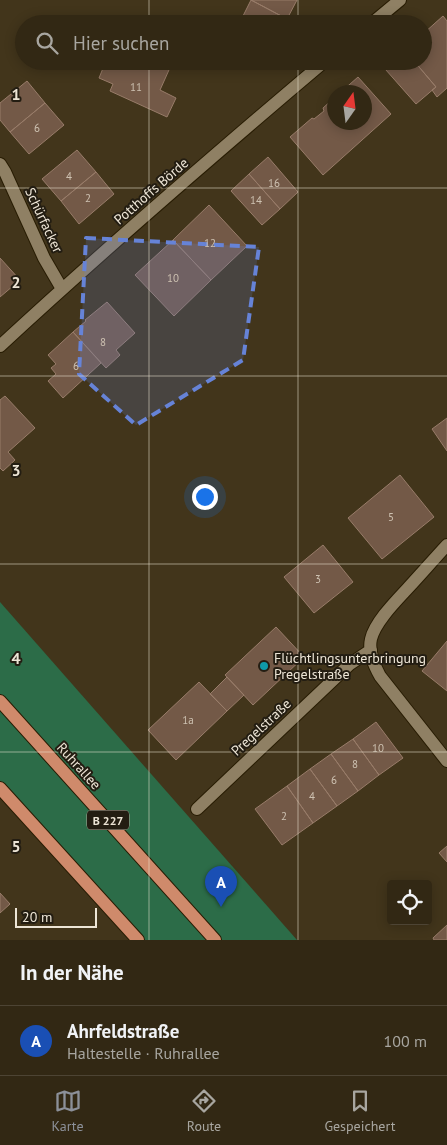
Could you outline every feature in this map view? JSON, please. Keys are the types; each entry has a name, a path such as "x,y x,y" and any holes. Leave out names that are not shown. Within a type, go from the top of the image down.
{"main road":[{"name":"Ruhrallee","path":"0,701 215,940"},
{"path":"0,788 138,940"}],"street":[{"path":"382,15 400,0"},
{"name":"Potthoffs Börde","path":"0,346 62,289 314,70"},
{"name":"Schürfacker","path":"0,164 6,172 44,258 62,289"},
{"path":"447,545 387,611 374,630 371,640 373,663 380,676 447,761"},
{"name":"Pregelstraße","path":"196,809 350,664 371,650"}],"highlighted area":[{"path":"86,238 259,247 243,360 136,425 79,374"}],"green space":[{"path":"0,602 297,940 140,940 0,785"}],"building":[{"path":"251,0 279,15 244,15"},
{"path":"251,0 297,0 289,15 279,15"},
{"path":"443,16 447,21 447,88 437,97 432,90 436,87 422,70 432,70 432,26"},
{"path":"102,70 169,70 160,90 176,98 167,117 110,91 113,84 99,78"},
{"path":"386,70 422,70 436,87 416,104"},
{"path":"358,77 365,85 349,85"},
{"path":"27,81 45,103 10,132 0,120 0,103"},
{"path":"372,93 391,114 323,175 290,137 312,118 314,119 324,111 323,108 327,104 327,130 372,130"},
{"path":"45,103 64,125 29,154 10,132"},
{"path":"77,150 96,172 61,201 42,179"},
{"path":"268,157 298,192 280,209 249,174"},
{"path":"96,172 114,194 79,224 61,201"},
{"path":"249,174 280,209 262,225 231,191"},
{"path":"209,205 247,246 211,280 173,240"},
{"path":"173,240 211,280 174,316 135,275"},
{"path":"0,258 20,280 0,297"},
{"path":"107,302 135,333 116,350 120,355 106,368 73,332"},
{"path":"73,332 101,363 63,398 48,381 56,374 51,368 56,364 48,355"},
{"path":"5,396 35,428 8,452 15,460 3,471 0,468 0,400"},
{"path":"447,418 447,451 432,429"},
{"path":"400,475 434,517 382,559 348,518"},
{"path":"323,545 353,582 314,613 284,577"},
{"name":"Flüchtlingsunterbringung Pregelstraße","path":"276,627 304,657 253,705 225,675"},
{"path":"447,641 447,691 422,671"},
{"path":"227,677 244,695 227,711 210,694"},
{"path":"199,682 227,711 176,760 148,730"},
{"path":"376,722 403,758 379,775 353,739"},
{"path":"353,739 379,775 358,791 331,754"},
{"path":"331,754 358,791 337,806 310,769"},
{"path":"310,769 337,806 313,823 287,786"},
{"path":"287,786 313,823 282,845 255,809"},
{"path":"447,846 447,862 439,853"},
{"path":"0,893 10,904 0,913"},
{"path":"447,925 447,940 434,940 433,938"}],"place":[{"name":"Flüchtlingsunterbringung Pregelstraße","path":"264,666"},
{"name":"Ahrfeldstraße","path":"221,907"}]}
